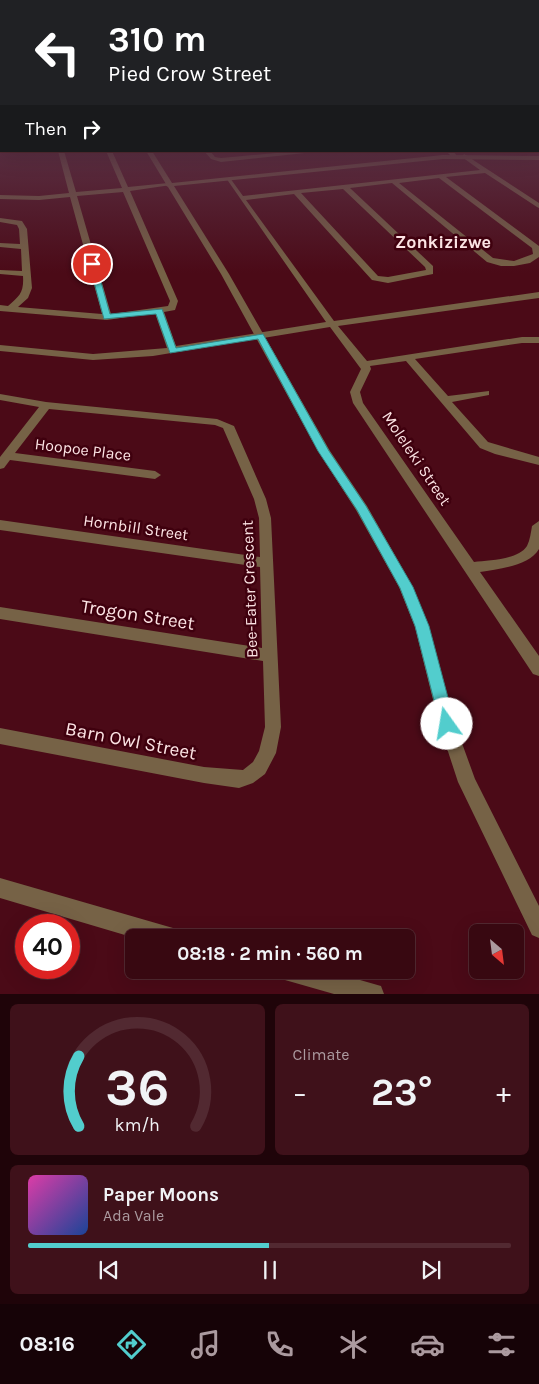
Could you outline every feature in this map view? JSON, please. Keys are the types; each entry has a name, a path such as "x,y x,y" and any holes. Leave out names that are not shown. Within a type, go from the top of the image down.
{"street":[{"path":"69,180 107,317"},
{"path":"0,308 107,317 172,308 174,301 122,180"},
{"path":"166,180 192,218 315,435 362,509 406,587 422,626 447,724 467,782 539,928"},
{"path":"0,197 34,198 204,180"},
{"path":"230,180 332,324 364,364 522,340 539,340"},
{"path":"242,198 399,180"},
{"path":"393,181 490,260 507,264 528,260 537,255 536,247 446,180"},
{"path":"500,180 539,206"},
{"path":"296,192 375,278 388,280 430,272 430,266 345,187"},
{"path":"0,220 17,222 22,225 28,285 27,293 10,309"},
{"path":"0,245 23,246"},
{"path":"0,272 26,274"},
{"path":"2,351 93,357 173,351 332,324 539,294"},
{"path":"159,311 173,351"},
{"path":"410,358 444,400 484,444 499,451 539,461"},
{"name":"Moleleki Street","path":"364,364 366,369 355,392 355,397 539,670"},
{"path":"444,400 485,393"},
{"name":"Bee-Eater Crescent","path":"0,397 46,405 226,425 260,499 267,538 269,656 273,727 264,761 254,774"},
{"path":"3,460 46,405"},
{"name":"Hoopoe Place","path":"3,460 155,475"},
{"name":"Hornbill Street","path":"0,525 267,563"},
{"path":"470,568 508,560 528,553 533,547 539,526"},
{"name":"Trogon Street","path":"0,613 269,656"},
{"name":"Barn Owl Street","path":"0,736 204,775 238,779 254,774"},
{"path":"0,888 142,929"},
{"path":"319,979 373,994"}],"district":[{"name":"Zonkizizwe","path":"443,242"}],"route":[{"path":"92,264 107,317 159,311 173,351 260,336 289,385 324,451 362,509 406,587 422,626 447,724"}]}
